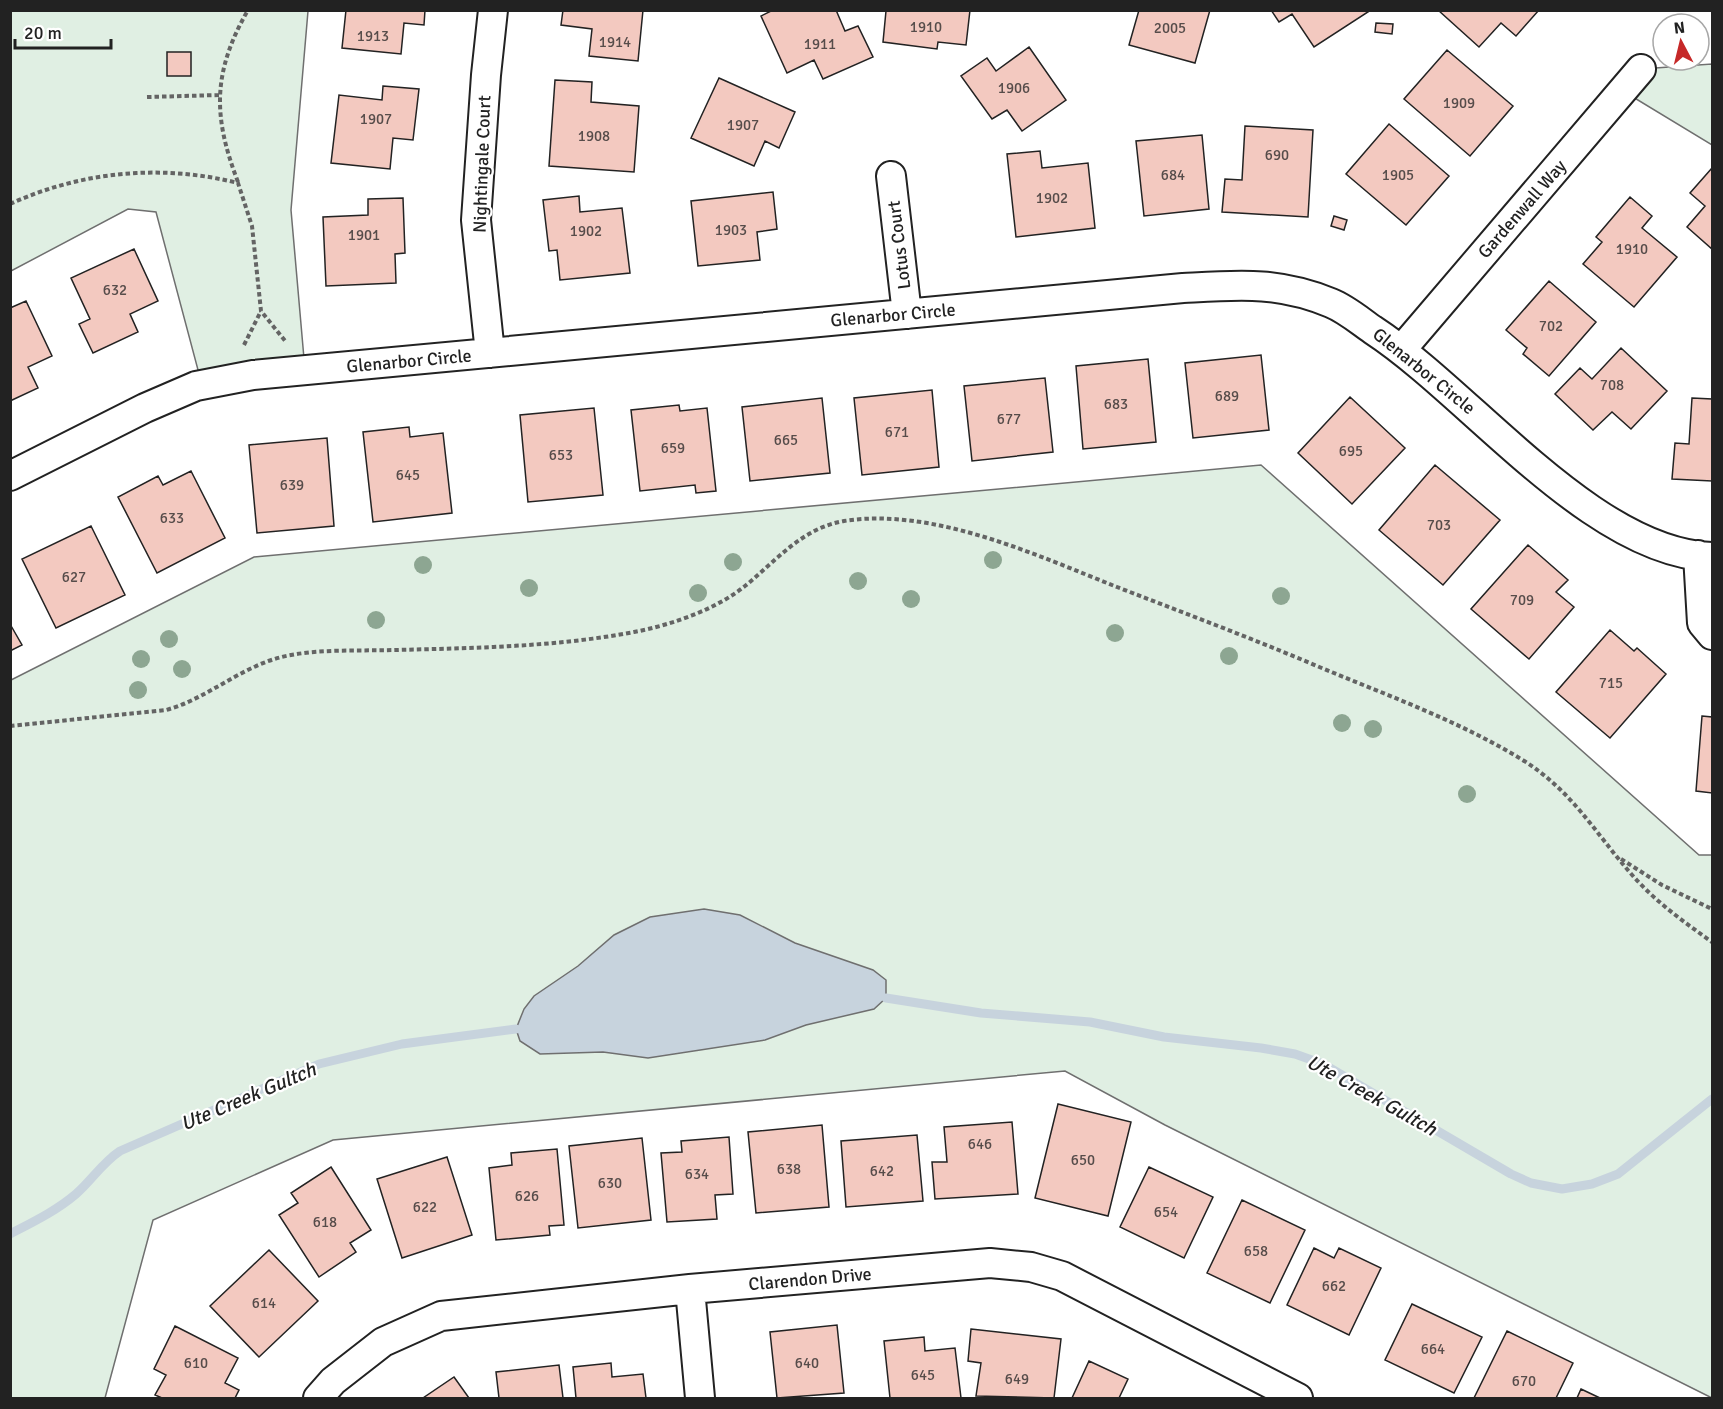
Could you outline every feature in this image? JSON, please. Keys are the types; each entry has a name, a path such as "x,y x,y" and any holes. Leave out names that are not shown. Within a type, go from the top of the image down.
{"street":[{"name":"Nightingale Court","path":"490,353 476,220 493,10"},
{"name":"Gardenwall Way","path":"1402,349 1641,69"},
{"name":"Lotus Court","path":"891,176 907,314"},
{"name":"Glenarbor Circle","path":"10,476 145,408 196,386 253,375 1183,288 1259,284 1296,291 1333,304 1402,349 1574,498 1642,539 1705,556"},
{"path":"1705,556 1702,623 1713,634"},
{"name":"Clarendon Drive","path":"318,1398 333,1381 383,1342 441,1316 690,1289 990,1263 1031,1267 1062,1276 1298,1398"},
{"path":"690,1289 700,1398"}],"path":[{"path":"152,10 190,10"},
{"path":"248,10 228,51 220,95 221,133 252,226 261,311 286,342"},
{"path":"147,96 220,95"},
{"path":"10,204 42,189 101,177 163,172 238,183"},
{"path":"243,346 261,311"},
{"path":"10,726 166,710 190,702 256,665 291,655 497,647 576,641 647,629 688,616 732,595 813,530 848,520 891,520 971,534 1050,561 1260,642 1439,717 1491,742 1558,785 1579,806 1616,856 1651,896 1713,942"},
{"path":"1616,856 1662,885 1713,909"}],"green space":[{"path":"11,11 308,11 291,210 305,370 202,385 156,212 128,209 11,271"},
{"path":"1711,64 1712,145 1623,91 1641,69 1651,68 1651,72 1711,72"},
{"path":"1261,465 1699,855 1712,855 1712,1398 1165,1125 1065,1071 333,1140 153,1220 105,1398 11,1398 11,680 254,557"}],"shaded area":[{"path":"704,909 740,915 795,943 873,970 886,980 886,998 874,1009 806,1025 765,1040 648,1058 603,1052 540,1054 520,1041 516,1029 524,1009 534,996 578,966 614,935 650,917"}],"building":[{"path":"346,10 425,10 424,25 404,23 401,54 342,48"},
{"path":"563,10 643,10 638,61 589,56 592,29 561,25"},
{"path":"773,10 836,10 845,31 858,26 873,57 823,79 814,60 787,73 761,16"},
{"path":"970,10 966,45 938,42 937,49 883,42 886,11"},
{"path":"1139,10 1210,10 1195,63 1129,45"},
{"path":"1271,10 1371,10 1314,47 1292,14 1279,22"},
{"path":"1438,10 1539,10 1516,36 1501,23 1479,47"},
{"path":"1376,23 1393,24 1392,34 1375,32"},
{"path":"1029,47 1066,100 1022,131 1007,110 992,119 961,76 987,58 996,71"},
{"path":"1447,50 1513,106 1470,156 1404,99"},
{"path":"167,52 191,52 191,76 167,76"},
{"path":"719,78 795,112 779,148 765,141 754,166 691,138"},
{"path":"555,80 592,82 591,102 639,106 634,172 549,166"},
{"path":"383,86 419,89 413,140 393,138 390,169 331,163 339,95 382,100"},
{"path":"1389,124 1449,176 1406,225 1346,174"},
{"path":"1245,126 1313,130 1308,217 1222,212 1225,179 1242,180"},
{"path":"1202,135 1209,209 1144,216 1136,141"},
{"path":"1040,151 1042,168 1088,163 1095,228 1016,237 1007,154"},
{"path":"1712,168 1712,249 1687,227 1705,206 1690,193"},
{"path":"773,192 777,229 757,232 760,260 698,266 691,201"},
{"path":"579,196 580,212 622,208 630,273 560,280 557,250 549,251 543,200"},
{"path":"1630,197 1652,216 1642,228 1677,257 1634,307 1583,264 1602,242 1596,237"},
{"path":"403,198 405,253 395,254 396,283 326,286 323,217 368,215 368,199"},
{"path":"1334,216 1347,220 1344,230 1331,226"},
{"path":"134,249 158,301 130,314 138,332 93,353 79,324 90,319 71,278"},
{"path":"1549,281 1596,322 1549,376 1523,354 1527,348 1506,330"},
{"path":"26,301 52,356 28,367 38,388 10,401 10,308"},
{"path":"1621,348 1667,391 1631,429 1612,412 1593,430 1555,394 1580,368 1592,379"},
{"path":"1261,355 1269,430 1193,438 1185,363"},
{"path":"1148,359 1156,442 1083,449 1076,366"},
{"path":"1045,378 1053,452 972,461 964,386"},
{"path":"932,390 939,467 862,475 854,398"},
{"path":"1350,397 1405,448 1352,504 1298,453"},
{"path":"822,398 830,473 750,481 742,407"},
{"path":"1692,398 1712,399 1712,481 1672,479 1675,443 1689,444"},
{"path":"679,405 680,411 707,408 716,491 696,493 695,485 640,491 631,410"},
{"path":"594,408 603,495 528,502 520,415"},
{"path":"409,427 410,437 443,433 452,513 373,522 363,432"},
{"path":"327,438 334,526 257,533 249,445"},
{"path":"1435,465 1500,520 1443,585 1379,530"},
{"path":"191,471 225,538 157,573 118,497 158,476 163,485"},
{"path":"91,526 125,595 56,628 22,559"},
{"path":"1528,545 1568,580 1556,592 1574,607 1529,659 1471,609"},
{"path":"10,624 22,645 10,651"},
{"path":"1610,630 1634,651 1637,648 1666,674 1610,738 1556,692"},
{"path":"1702,716 1712,717 1712,793 1696,791"},
{"path":"1058,1104 1131,1122 1108,1216 1035,1198"},
{"path":"1012,1122 1018,1194 935,1199 932,1162 947,1162 944,1127"},
{"path":"822,1125 829,1207 756,1213 748,1132"},
{"path":"917,1135 923,1201 846,1207 841,1141"},
{"path":"729,1137 733,1194 715,1195 717,1219 667,1222 661,1153 682,1152 681,1141"},
{"path":"642,1138 651,1220 578,1228 569,1146"},
{"path":"557,1149 564,1225 549,1226 550,1235 496,1240 489,1168 512,1165 511,1153"},
{"path":"447,1157 472,1235 402,1258 377,1179"},
{"path":"331,1167 371,1230 350,1243 356,1252 319,1277 279,1215 298,1203 291,1193"},
{"path":"1149,1167 1213,1197 1184,1258 1120,1227"},
{"path":"1242,1200 1305,1230 1270,1303 1207,1273"},
{"path":"1314,1248 1334,1258 1339,1248 1381,1268 1349,1335 1287,1305"},
{"path":"269,1250 318,1301 259,1357 210,1306"},
{"path":"1412,1304 1482,1337 1454,1393 1385,1360"},
{"path":"837,1325 844,1393 777,1398 770,1332"},
{"path":"175,1326 238,1358 225,1383 239,1390 235,1398 162,1398 155,1395 166,1375 154,1369"},
{"path":"971,1329 1061,1339 1054,1398 976,1396 981,1363 968,1361"},
{"path":"1507,1331 1573,1363 1556,1398 1474,1398"},
{"path":"924,1337 925,1351 955,1348 961,1398 890,1398 884,1341"},
{"path":"1089,1361 1128,1379 1119,1398 1072,1398"},
{"path":"611,1363 612,1377 643,1374 646,1398 576,1398 573,1367"},
{"path":"559,1365 563,1398 499,1398 496,1372"},
{"path":"454,1377 469,1398 423,1398"},
{"path":"1581,1389 1600,1398 1577,1398"}],"waterway":[{"name":"Ute Creek Gultch","path":"886,998 981,1013 1090,1022 1164,1037 1295,1054 1323,1064 1511,1174 1531,1183 1562,1189 1592,1184 1618,1174 1712,1099"},
{"name":"Ute Creek Gultch","path":"10,1234 68,1200 120,1151 319,1064 402,1044 516,1029"}]}
